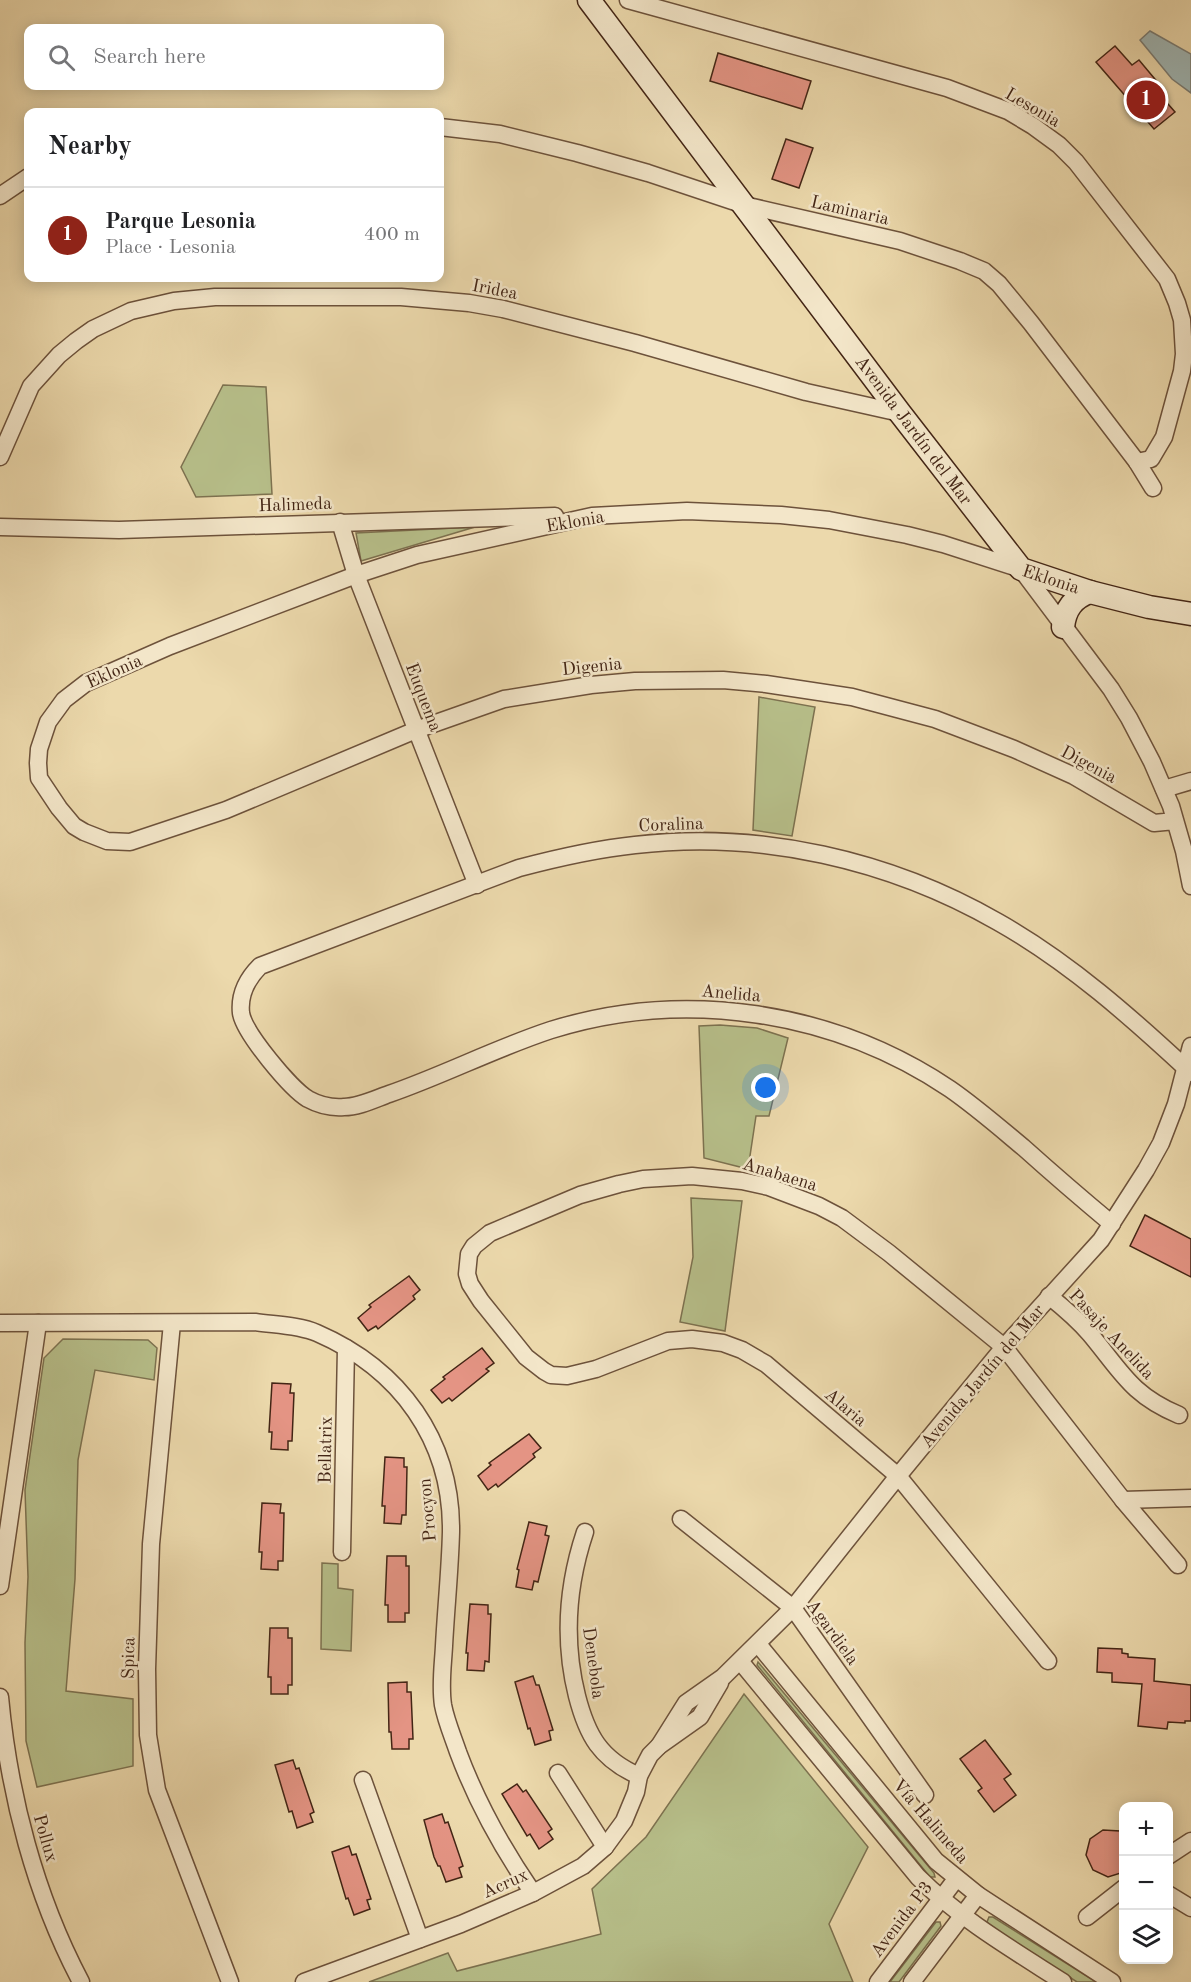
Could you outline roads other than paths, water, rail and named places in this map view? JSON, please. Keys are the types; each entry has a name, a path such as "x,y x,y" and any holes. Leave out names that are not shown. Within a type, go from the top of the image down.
{"street":[{"name":"Avenida Jardín del Mar","path":"589,0 1111,689 1129,718 1164,789 1175,821 1191,886"},
{"name":"Lesonia","path":"628,0 947,88 1008,111 1034,126 1059,145 1076,162 1167,279 1182,320 1184,354 1182,371 1164,437 1151,459 1137,462"},
{"name":"Laminaria","path":"444,127 500,134 577,153 648,173 744,205 900,242 984,271 999,284 1025,315 1137,462 1153,488"},
{"path":"0,196 24,180"},
{"name":"Iridea","path":"0,457 31,386 59,355 76,341 93,329 131,311 174,301 215,297 401,297 492,307 635,343 806,392 900,413"},
{"name":"Eklonia","path":"39,778 39,748 48,723 64,700 86,683 170,646 356,575 417,555 592,516 639,512 722,511 829,520 943,544 1090,592 1149,607 1191,614"},
{"name":"Halimeda","path":"0,527 119,530 513,516 592,516"},
{"name":"Euquema","path":"340,522 356,575 477,885"},
{"path":"1063,627 1064,618 1071,603 1090,592"},
{"name":"Digenia","path":"39,778 58,808 74,826 101,839 130,842 142,840 226,810 416,730 504,699 591,685 679,680 766,684 852,697 935,719 1014,748 1074,776 1154,823 1175,821"},
{"path":"1164,789 1191,781"},
{"name":"Coralina","path":"301,1094 268,1058 247,1030 244,1022 242,993 252,974 260,966 519,868 558,858 637,844 677,842 757,844 838,858 899,876 933,889 999,922 1068,968 1188,1071"},
{"name":"Anelida","path":"301,1094 322,1105 356,1106 414,1086 521,1041 582,1022 613,1016 645,1011 709,1009 774,1017 841,1034 874,1047 928,1075 972,1105 1112,1224"},
{"name":"Avenida Jardín del Mar","path":"723,1677 793,1608 1004,1347 1101,1240 1161,1143 1188,1071 1191,1046"},
{"name":"Anabaena","path":"544,1371 526,1357 470,1284 467,1264 474,1246 490,1233 580,1195 619,1184 667,1177 716,1178 742,1181 777,1190 819,1206 842,1218 889,1253 1004,1347 1123,1500 1178,1565"},
{"name":"Pasaje Anelida","path":"1049,1296 1089,1333 1113,1365 1137,1390 1179,1415"},
{"name":"Procyon","path":"0,1323 255,1322 292,1326 316,1332 346,1348 373,1366 402,1392 428,1431 440,1459 451,1516 442,1688 445,1715 480,1805 495,1836 533,1893"},
{"path":"0,1586 38,1323"},
{"name":"Spica","path":"172,1323 151,1544 147,1680 148,1735 157,1790 230,1982"},
{"name":"Alaria","path":"544,1371 551,1375 567,1376 596,1368 668,1341 692,1339 723,1343 742,1350 766,1364 898,1476 1048,1661"},
{"name":"Bellatrix","path":"342,1552 346,1348"},
{"path":"1123,1500 1191,1498"},
{"name":"Agardiela","path":"681,1519 793,1608 925,1795"},
{"name":"Denebola","path":"585,1532 572,1577 569,1600 569,1653 573,1680 583,1717 593,1739 613,1761 639,1776"},
{"name":"Vía Halimeda","path":"758,1644 936,1861 978,1895 1112,1982"},
{"path":"740,1661 918,1877 940,1899 1063,1982"},
{"name":"Acrux","path":"304,1982 420,1939 533,1893 583,1866 605,1847 624,1821 636,1791 639,1776 686,1703 723,1677"},
{"name":"Pollux","path":"0,1697 19,1815 32,1860 62,1941 81,1982"},
{"path":"558,1773 605,1847"},
{"path":"363,1780 420,1939"},
{"path":"1173,1853 1191,1841"},
{"name":"Avenida P3","path":"878,1982 956,1879"},
{"path":"1087,1917 1119,1892"},
{"path":"912,1982 978,1895"},
{"path":"1173,1897 1191,1908"}],"water":[{"path":"1150,31 1191,54 1191,93 1172,79 1140,40"}],"place":[{"name":"Parque Lesonia","path":"1146,100"}]}
